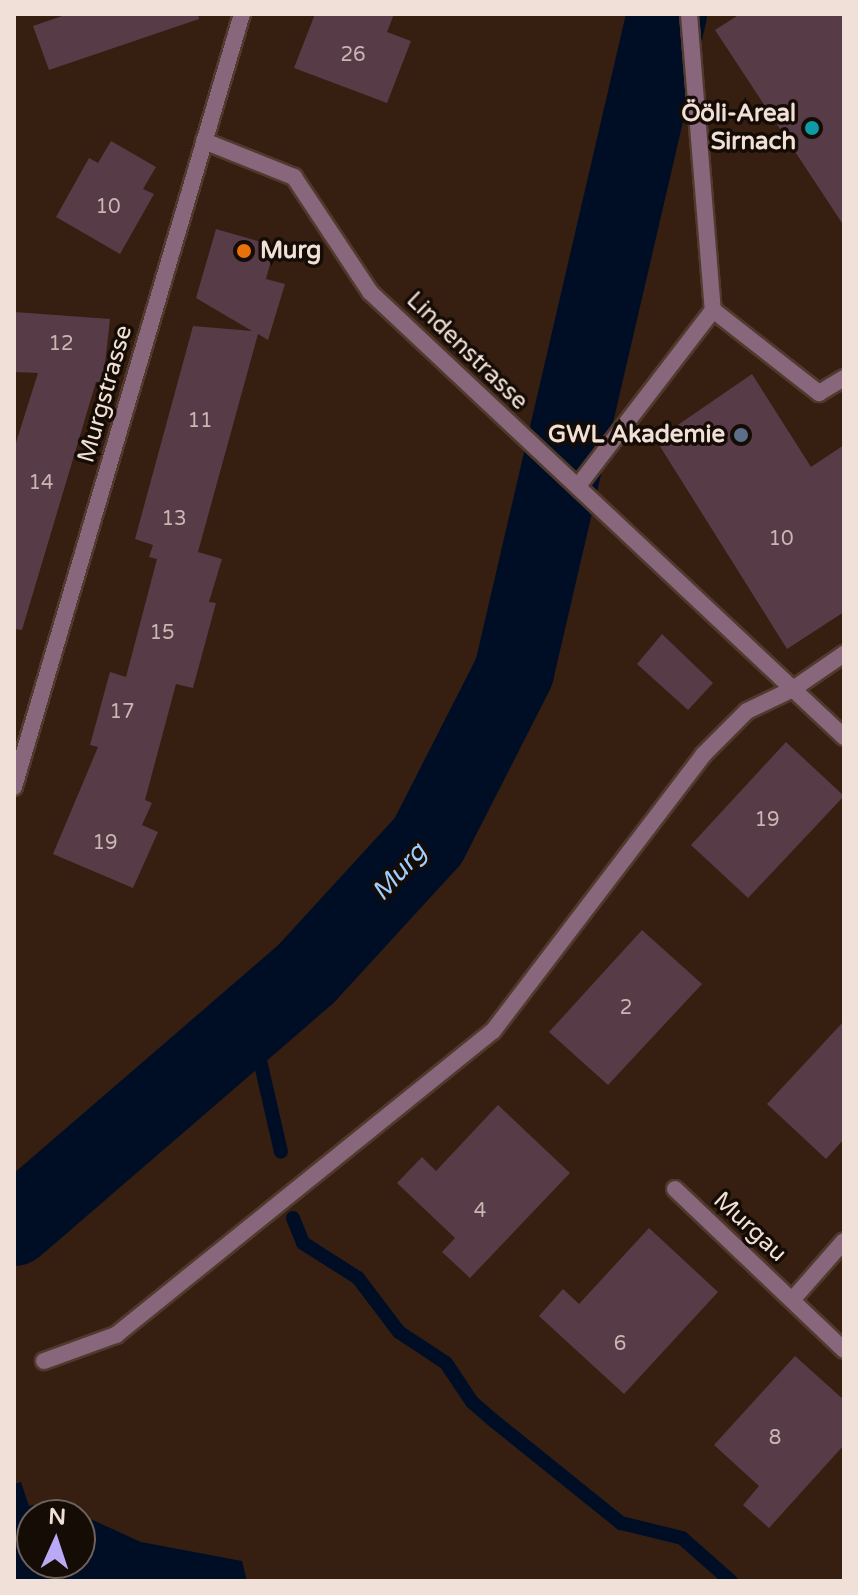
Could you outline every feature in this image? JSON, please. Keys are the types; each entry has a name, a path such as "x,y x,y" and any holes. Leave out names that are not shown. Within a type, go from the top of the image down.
{"street":[{"name":"Murgstrasse","path":"14,787 41,708 242,14"},
{"path":"578,486 713,310 689,14"},
{"name":"Lindenstrasse","path":"204,141 294,177 370,292 484,403 594,500 844,737"},
{"path":"713,310 819,393 844,378"},
{"path":"44,1361 116,1335 493,1031 703,755 747,711 793,689 844,654"},
{"name":"Murgau","path":"675,1189 844,1350"},
{"name":"Murgau","path":"793,1299 844,1241"}],"water":[{"path":"21,1482 27,1499 16,1499 16,1579 96,1579 96,1522 141,1542 242,1561 247,1581 14,1581 14,1484"}],"building":[{"path":"68,14 198,14 199,19 49,70 33,26"},
{"path":"315,14 394,14 387,32 411,41 387,103 294,68"},
{"name":"Ööli-Areal Sirnach","path":"740,14 844,14 844,226 715,30"},
{"path":"111,141 156,167 143,189 154,194 120,254 56,217 89,158 98,163"},
{"path":"216,229 275,246 266,279 285,284 268,340 258,334 198,552 222,559 209,602 216,603 193,688 176,684 145,800 152,803 142,825 158,832 133,888 53,854 98,747 90,745 110,672 126,677 157,559 149,557 153,545 135,539 193,326 252,331 196,298"},
{"path":"14,312 110,319 103,382 96,382 22,630 14,629 14,449 38,373 14,372"},
{"path":"752,374 811,467 844,445 844,612 787,649 656,440"},
{"path":"662,634 713,683 688,710 637,664"},
{"path":"786,742 844,796 748,898 691,845"},
{"path":"642,930 702,984 608,1085 549,1032"},
{"path":"844,1021 844,1139 826,1159 767,1104"},
{"path":"498,1105 570,1173 470,1278 442,1252 455,1238 397,1183 422,1157 436,1171"},
{"path":"649,1228 718,1292 624,1394 539,1316 563,1289 579,1304"},
{"path":"795,1356 844,1400 844,1445 769,1528 743,1505 759,1486 714,1445"}],"waterway":[{"name":"Murg","path":"14,1226 306,974 428,841 514,672 667,14"},
{"path":"251,1021 281,1152"},
{"path":"293,1218 303,1243 358,1278 399,1332 446,1363 472,1402 494,1421 621,1523 682,1538 731,1581"}],"place":[{"name":"Ööli-Areal Sirnach","path":"812,128"},
{"name":"Murg","path":"244,251"},
{"name":"GWL Akademie","path":"741,435"}]}
